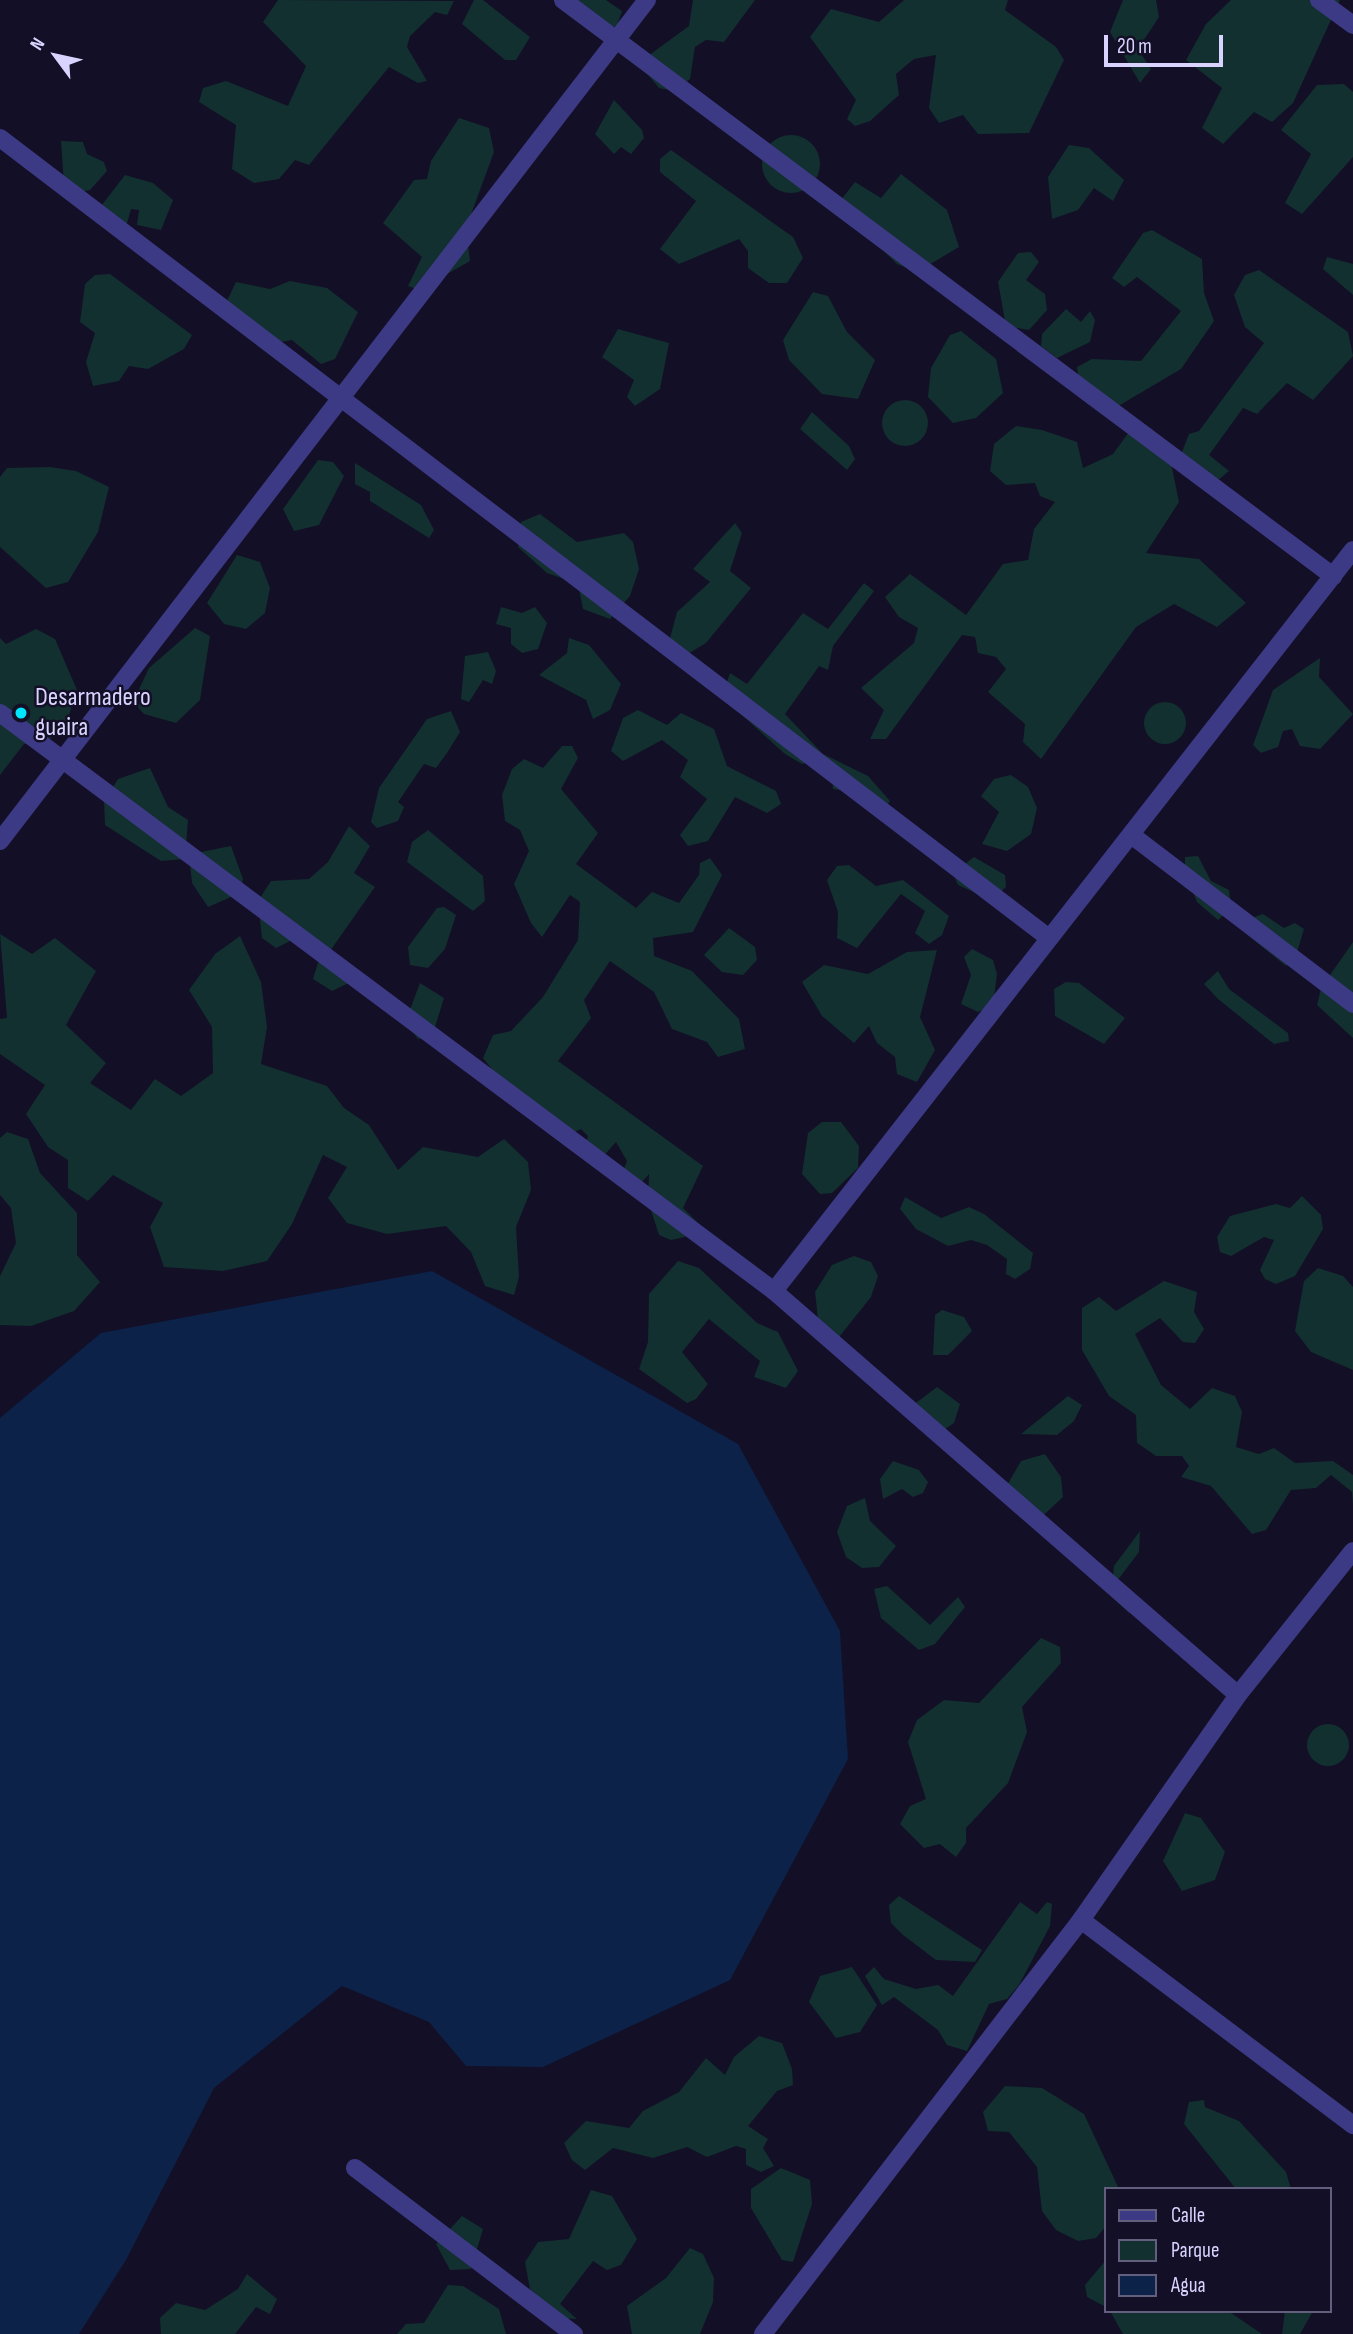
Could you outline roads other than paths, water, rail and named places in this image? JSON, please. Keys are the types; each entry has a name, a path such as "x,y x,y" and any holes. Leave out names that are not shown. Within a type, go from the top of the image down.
{"street":[{"path":"563,0 1333,576"},
{"path":"0,841 58,758 647,0"},
{"path":"1319,0 1353,25"},
{"path":"0,138 336,397 1049,938"},
{"path":"774,1291 1049,938 1134,837 1353,550"},
{"path":"0,713 774,1291 1238,1695"},
{"path":"1134,837 1353,1004"},
{"path":"763,2334 1082,1920 1238,1695 1352,1556"},
{"path":"1082,1920 1353,2125"},
{"path":"355,2168 574,2334"}],"water":[{"path":"432,1271 738,1444 840,1631 848,1759 730,1980 543,2067 466,2066 429,2022 342,1986 214,2088 126,2260 79,2334 0,2334 0,1418 101,1333"}],"place":[{"name":"Desarmadero guaira","path":"21,713"}]}
